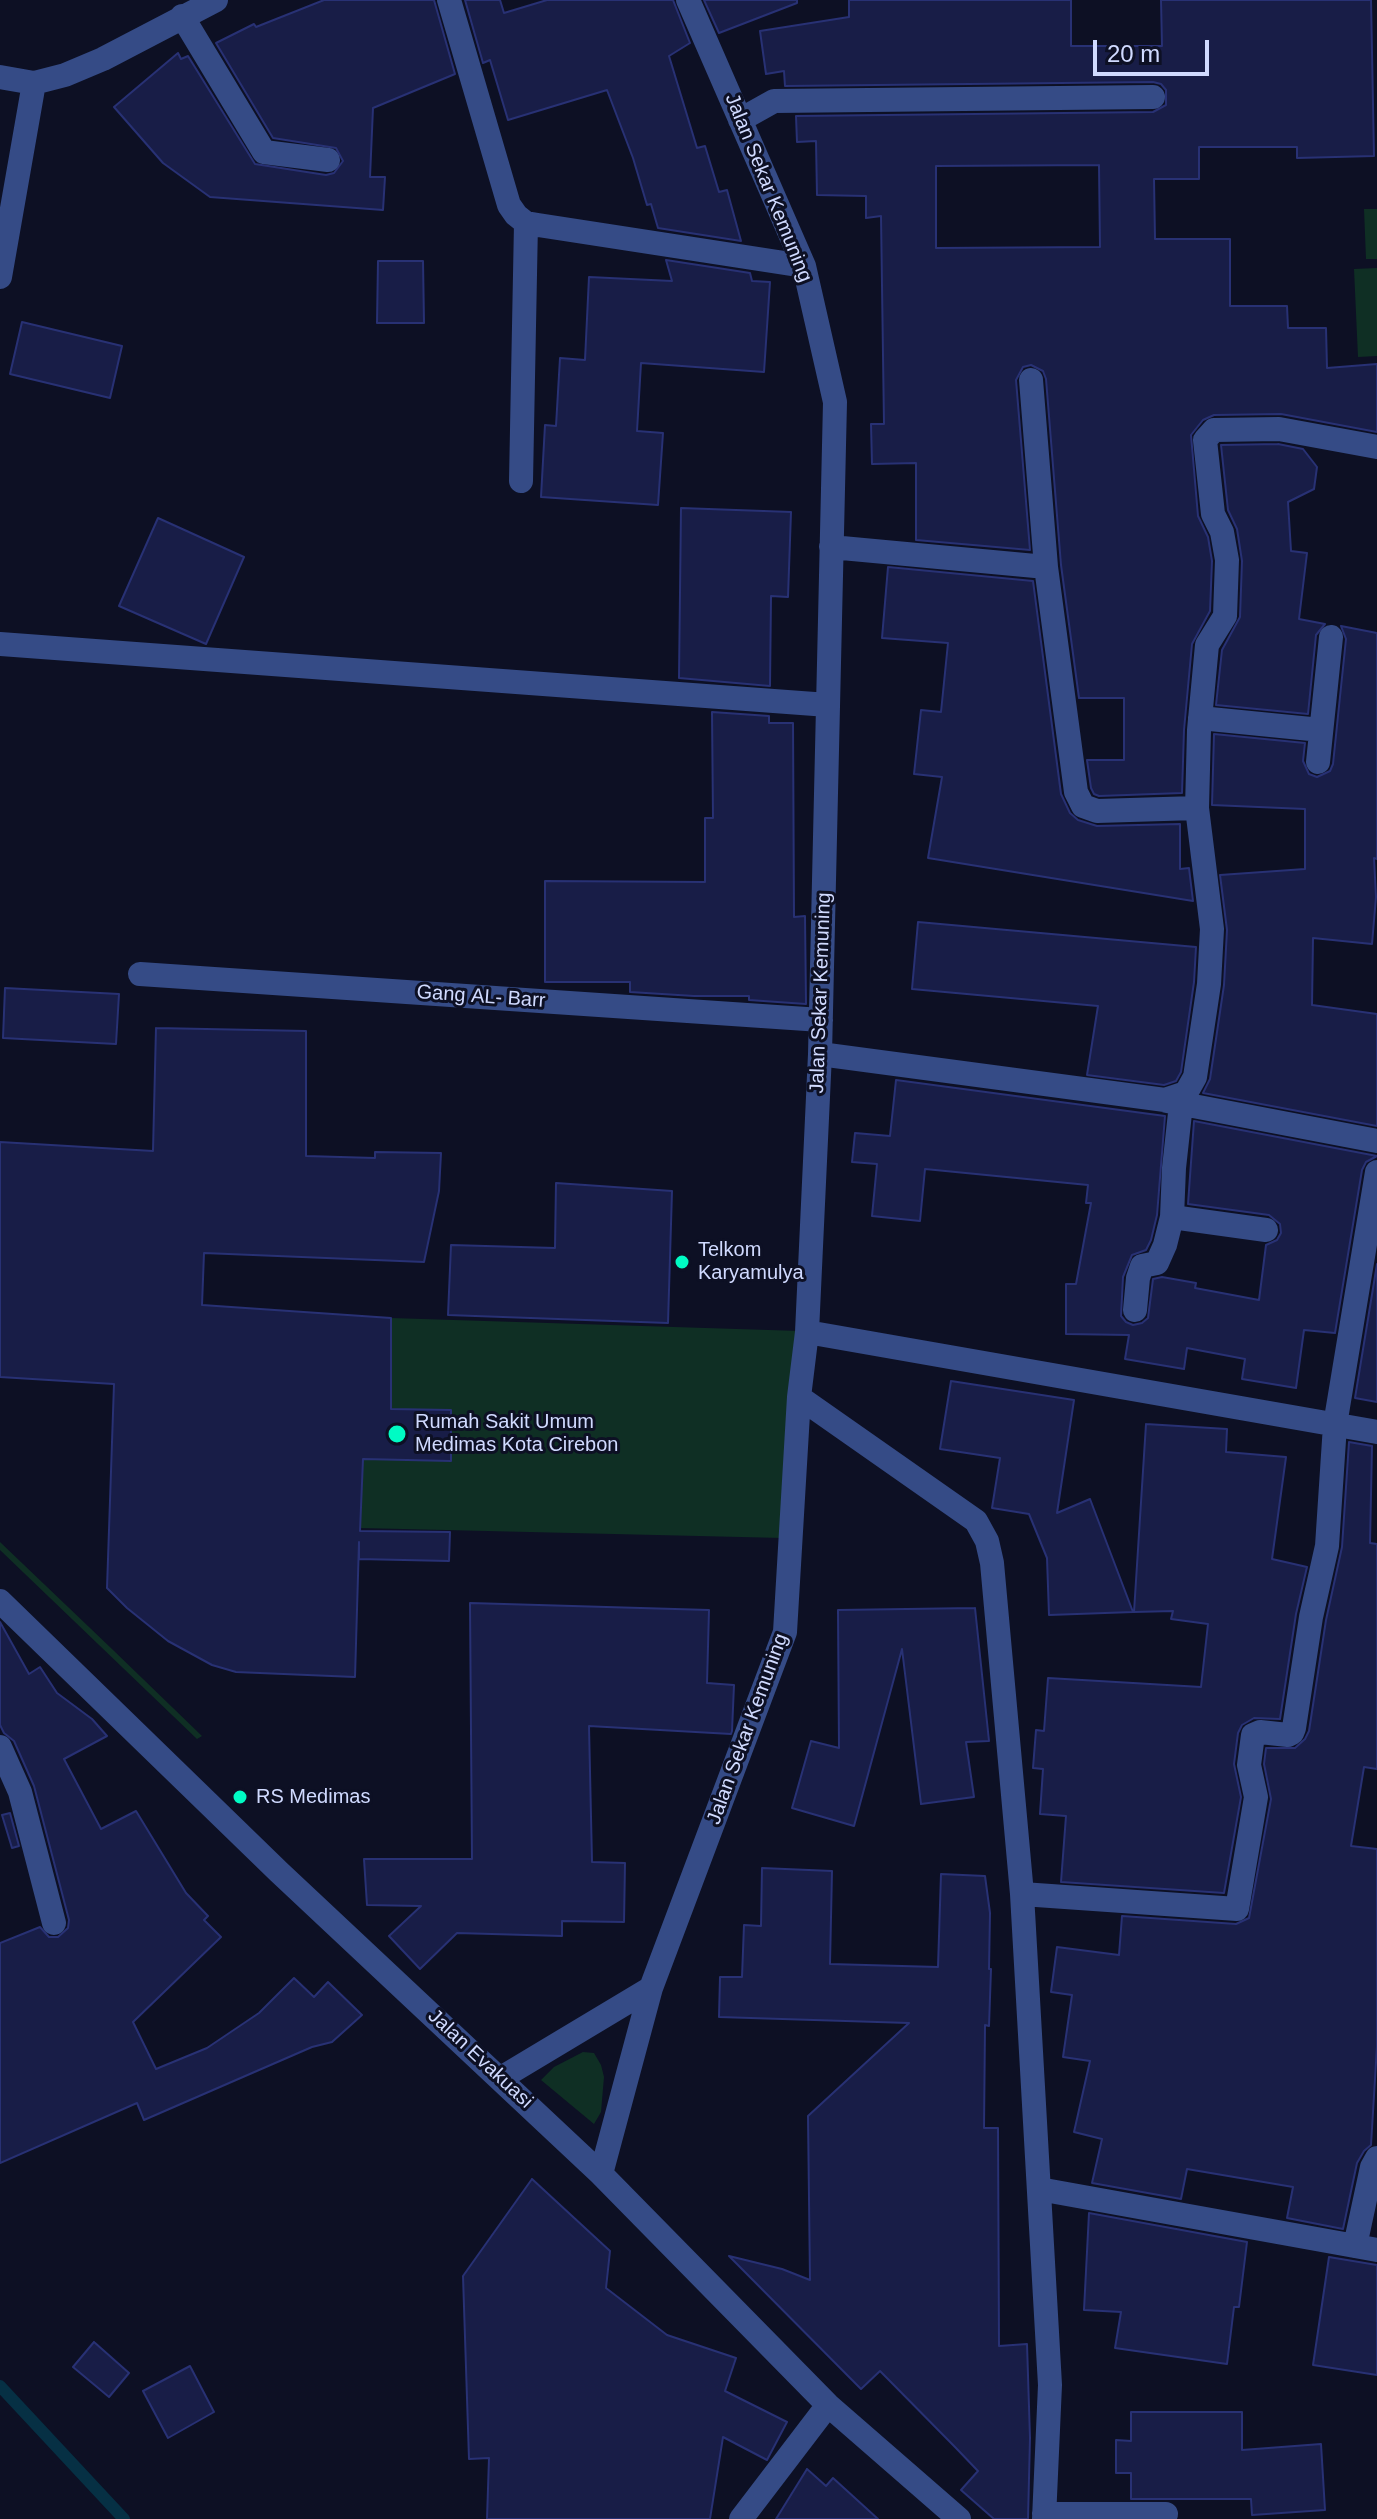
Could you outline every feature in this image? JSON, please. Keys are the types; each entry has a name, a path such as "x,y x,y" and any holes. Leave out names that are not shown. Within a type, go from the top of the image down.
{"street":[{"path":"0,77 34,83 65,75 103,59 216,0"},
{"path":"449,0 509,205 526,223 804,266"},
{"name":"Jalan Sekar Kemuning","path":"601,2174 651,1988 785,1632 799,1397 807,1332 820,1054 835,402 804,266 688,0"},
{"path":"182,16 264,152 328,160"},
{"path":"0,277 34,83"},
{"path":"740,120 774,101 1153,97"},
{"path":"521,481 526,223"},
{"path":"1031,380 1046,567 1076,792 1083,806 1097,811 1197,808"},
{"path":"1173,1102 1186,1093 1195,1077 1209,984 1212,929 1197,808 1200,718 1207,645 1225,616 1227,560 1222,532 1213,514 1205,440 1214,430 1279,429 1377,447"},
{"path":"831,547 1046,567"},
{"path":"1318,762 1331,637"},
{"path":"0,644 828,705"},
{"path":"1200,718 1321,730"},
{"name":"Gang AL- Barr","path":"140,974 821,1020"},
{"path":"820,1054 1173,1102 1377,1141"},
{"path":"1135,1310 1142,1266 1157,1263 1172,1217 1173,1102"},
{"path":"1022,1894 1237,1909 1256,1797 1249,1765 1253,1735 1260,1732 1288,1735 1294,1728 1311,1617 1327,1546 1335,1425 1376,1181"},
{"path":"1172,1217 1266,1230"},
{"path":"807,1332 1377,1432"},
{"path":"799,1397 976,1521 987,1541 992,1563 1022,1894 1050,2385 1044,2516 1166,2514"},
{"name":"Jalan Evakuasi","path":"0,1601 279,1872 601,2174 828,2405 959,2519"},
{"path":"0,1747 20,1792 54,1923"},
{"path":"501,2078 651,1988"},
{"path":"1039,2189 1366,2248 1369,2178 1377,2158"},
{"path":"741,2519 828,2405"}],"green space":[{"path":"1364,209 1377,209 1377,259 1366,259"},
{"path":"1377,268 1377,356 1358,357 1354,269"},
{"path":"391,1318 800,1331 783,1538 360,1528 364,1426 451,1411 391,1409"},
{"path":"0,1542 202,1736 197,1739 0,1550"},
{"path":"583,2052 594,2053 604,2077 601,2112 594,2124 541,2080 554,2067"}],"building":[{"path":"324,0 434,0 455,74 373,108 370,177 385,177 383,210 210,197 163,163 114,107 178,53 181,59 188,56 255,164 326,175 334,173 343,161 336,148 273,138 216,43 254,24 256,27"},
{"path":"465,0 500,0 504,13 547,0 673,0 690,43 669,56 697,148 705,146 719,192 727,190 741,241 658,228 607,90 508,120 490,60 483,63"},
{"path":"704,0 797,0 797,3 719,33"},
{"path":"849,0 1071,0 1071,46 1162,46 1161,0 1371,0 1374,156 1297,158 1297,147 1199,147 1199,179 1154,179 1155,239 1230,239 1230,306 1287,306 1288,328 1326,328 1327,368 1377,364 1377,432 1281,414 1214,415 1203,420 1191,435 1198,516 1208,537 1212,561 1210,611 1192,644 1182,793 1099,796 1091,788 1087,760 1124,760 1124,698 1079,698 1061,565 1043,371 1031,365 1023,367 1016,380 1030,550 916,540 916,463 872,464 871,424 884,424 881,216 866,218 866,196 817,195 816,141 797,142 796,116 1153,112 1166,105 1166,90 1161,84 1153,82 785,86 784,71 766,74 760,31 849,17","holes":["1099,165 1100,247 936,248 936,166"]},
{"path":"666,260 750,273 752,281 770,282 764,372 641,363 637,431 663,433 658,505 541,497 545,425 556,426 560,358 585,360 589,277 672,281"},
{"path":"378,261 423,261 424,323 377,323"},
{"path":"22,322 122,346 110,398 10,374"},
{"path":"1278,444 1303,449 1317,467 1314,489 1288,502 1291,551 1307,553 1299,619 1325,624 1316,635 1308,714 1216,705 1222,650 1240,617 1242,561 1237,529 1228,510 1221,445"},
{"path":"681,508 791,512 788,597 771,596 770,686 679,678"},
{"path":"158,518 244,557 206,644 119,606"},
{"path":"888,567 1033,581 1061,794 1070,813 1078,820 1097,826 1180,824 1180,869 1189,868 1193,901 928,858 942,777 914,774 921,710 941,712 948,643 882,638"},
{"path":"1341,626 1377,633 1376,897 1372,944 1313,938 1312,1005 1377,1014 1377,1126 1203,1093 1210,1079 1224,985 1227,930 1220,875 1305,869 1305,809 1212,805 1214,734 1305,743 1303,761 1309,774 1317,777 1330,771 1346,639"},
{"path":"712,712 769,716 769,723 793,723 794,917 805,916 806,1004 749,1000 749,996 630,992 630,982 545,982 545,881 705,882 705,818 713,818"},
{"path":"918,922 1196,947 1181,1072 1176,1081 1164,1085 1087,1075 1098,1006 912,989"},
{"path":"5,988 119,994 116,1044 3,1038"},
{"path":"156,1028 306,1031 306,1156 375,1158 375,1152 441,1153 439,1191 424,1262 204,1253 202,1305 391,1318 391,1409 451,1410 451,1461 363,1459 360,1531 450,1532 449,1561 359,1559 359,1542 355,1677 236,1672 212,1665 168,1641 127,1608 107,1588 114,1384 0,1377 0,1142 153,1151"},
{"path":"896,1080 1165,1116 1157,1215 1151,1240 1146,1250 1132,1255 1123,1277 1121,1316 1133,1325 1148,1318 1153,1279 1162,1277 1196,1283 1195,1288 1259,1300 1266,1245 1277,1240 1281,1233 1280,1224 1269,1215 1188,1204 1194,1121 1377,1156 1366,1162 1362,1170 1335,1333 1304,1330 1296,1388 1242,1379 1245,1359 1187,1348 1184,1369 1125,1359 1129,1335 1066,1334 1066,1284 1076,1284 1091,1203 1086,1203 1088,1185 925,1169 920,1221 872,1216 877,1164 852,1162 855,1133 890,1136"},
{"path":"556,1183 672,1191 668,1323 448,1315 451,1245 555,1248"},
{"path":"1377,1264 1377,1402 1355,1398"},
{"path":"951,1381 1074,1400 1057,1513 1090,1499 1133,1612 1049,1615 1047,1558 1029,1514 992,1508 1000,1458 940,1449"},
{"path":"1146,1424 1227,1429 1226,1452 1286,1457 1272,1559 1307,1567 1296,1614 1280,1719 1254,1718 1242,1725 1238,1733 1234,1764 1241,1797 1224,1893 1061,1882 1066,1816 1040,1814 1043,1769 1033,1768 1036,1730 1044,1731 1048,1678 1201,1687 1208,1624 1171,1619 1173,1611 1134,1612"},
{"path":"1349,1442 1372,1446 1370,1543 1377,1544 1377,1769 1364,1767 1351,1846 1377,1849 1377,2046 1371,2145 1357,2163 1343,2229 1287,2218 1293,2187 1187,2169 1181,2199 1092,2183 1102,2139 1074,2132 1090,2061 1063,2057 1072,1995 1051,1992 1057,1947 1119,1955 1122,1916 1236,1924 1249,1918 1271,1799 1264,1764 1266,1748 1295,1748 1309,1731 1326,1620 1342,1547"},
{"path":"470,1603 709,1610 707,1683 734,1685 732,1731 731,1734 589,1726 592,1862 625,1863 624,1922 562,1921 562,1936 457,1933 420,1969 389,1936 421,1906 367,1905 364,1859 472,1859"},
{"path":"975,1608 989,1741 966,1742 974,1797 921,1804 902,1649 854,1826 792,1808 811,1741 839,1748 838,1610"},
{"path":"0,1622 29,1674 40,1667 57,1693 92,1719 107,1736 64,1759 101,1829 136,1811 186,1893 208,1916 204,1920 221,1937 133,2022 156,2069 207,2048 259,2013 294,1978 314,1997 328,1982 362,2015 332,2042 312,2047 144,2120 137,2103 0,2163 0,1943 40,1927 49,1937 58,1937 68,1928 69,1920 34,1786 14,1741 0,1725"},
{"path":"10,1813 19,1846 12,1848 2,1815"},
{"path":"762,1868 832,1871 830,1964 938,1967 941,1874 985,1876 990,1913 991,1969 989,2026 985,2025 984,2128 998,2128 999,2346 1027,2344 1030,2438 1028,2519 994,2519 961,2490 978,2471 880,2371 861,2389 729,2256 782,2269 810,2280 808,2116 909,2023 719,2017 720,1977 742,1977 744,1925 761,1926"},
{"path":"532,2179 610,2251 606,2288 667,2335 736,2358 725,2391 787,2422 767,2460 723,2437 710,2519 487,2519 489,2458 469,2459 463,2276"},
{"path":"1089,2213 1247,2242 1239,2307 1234,2307 1227,2364 1115,2348 1121,2312 1084,2310"},
{"path":"1329,2257 1377,2265 1377,2375 1313,2365"},
{"path":"94,2342 129,2373 109,2397 73,2367"},
{"path":"190,2366 214,2412 168,2438 143,2391"},
{"path":"1131,2412 1242,2412 1242,2450 1321,2444 1325,2510 1252,2515 1251,2499 1131,2499 1131,2473 1116,2473 1116,2440 1131,2441"},
{"path":"807,2469 826,2486 833,2478 878,2519 776,2519"}],"waterway":[{"path":"0,2386 124,2519"}],"place":[{"name":"Telkom Karyamulya","path":"682,1262"},
{"name":"Rumah Sakit Umum Medimas Kota Cirebon","path":"397,1434"},
{"name":"RS Medimas","path":"240,1797"}]}
